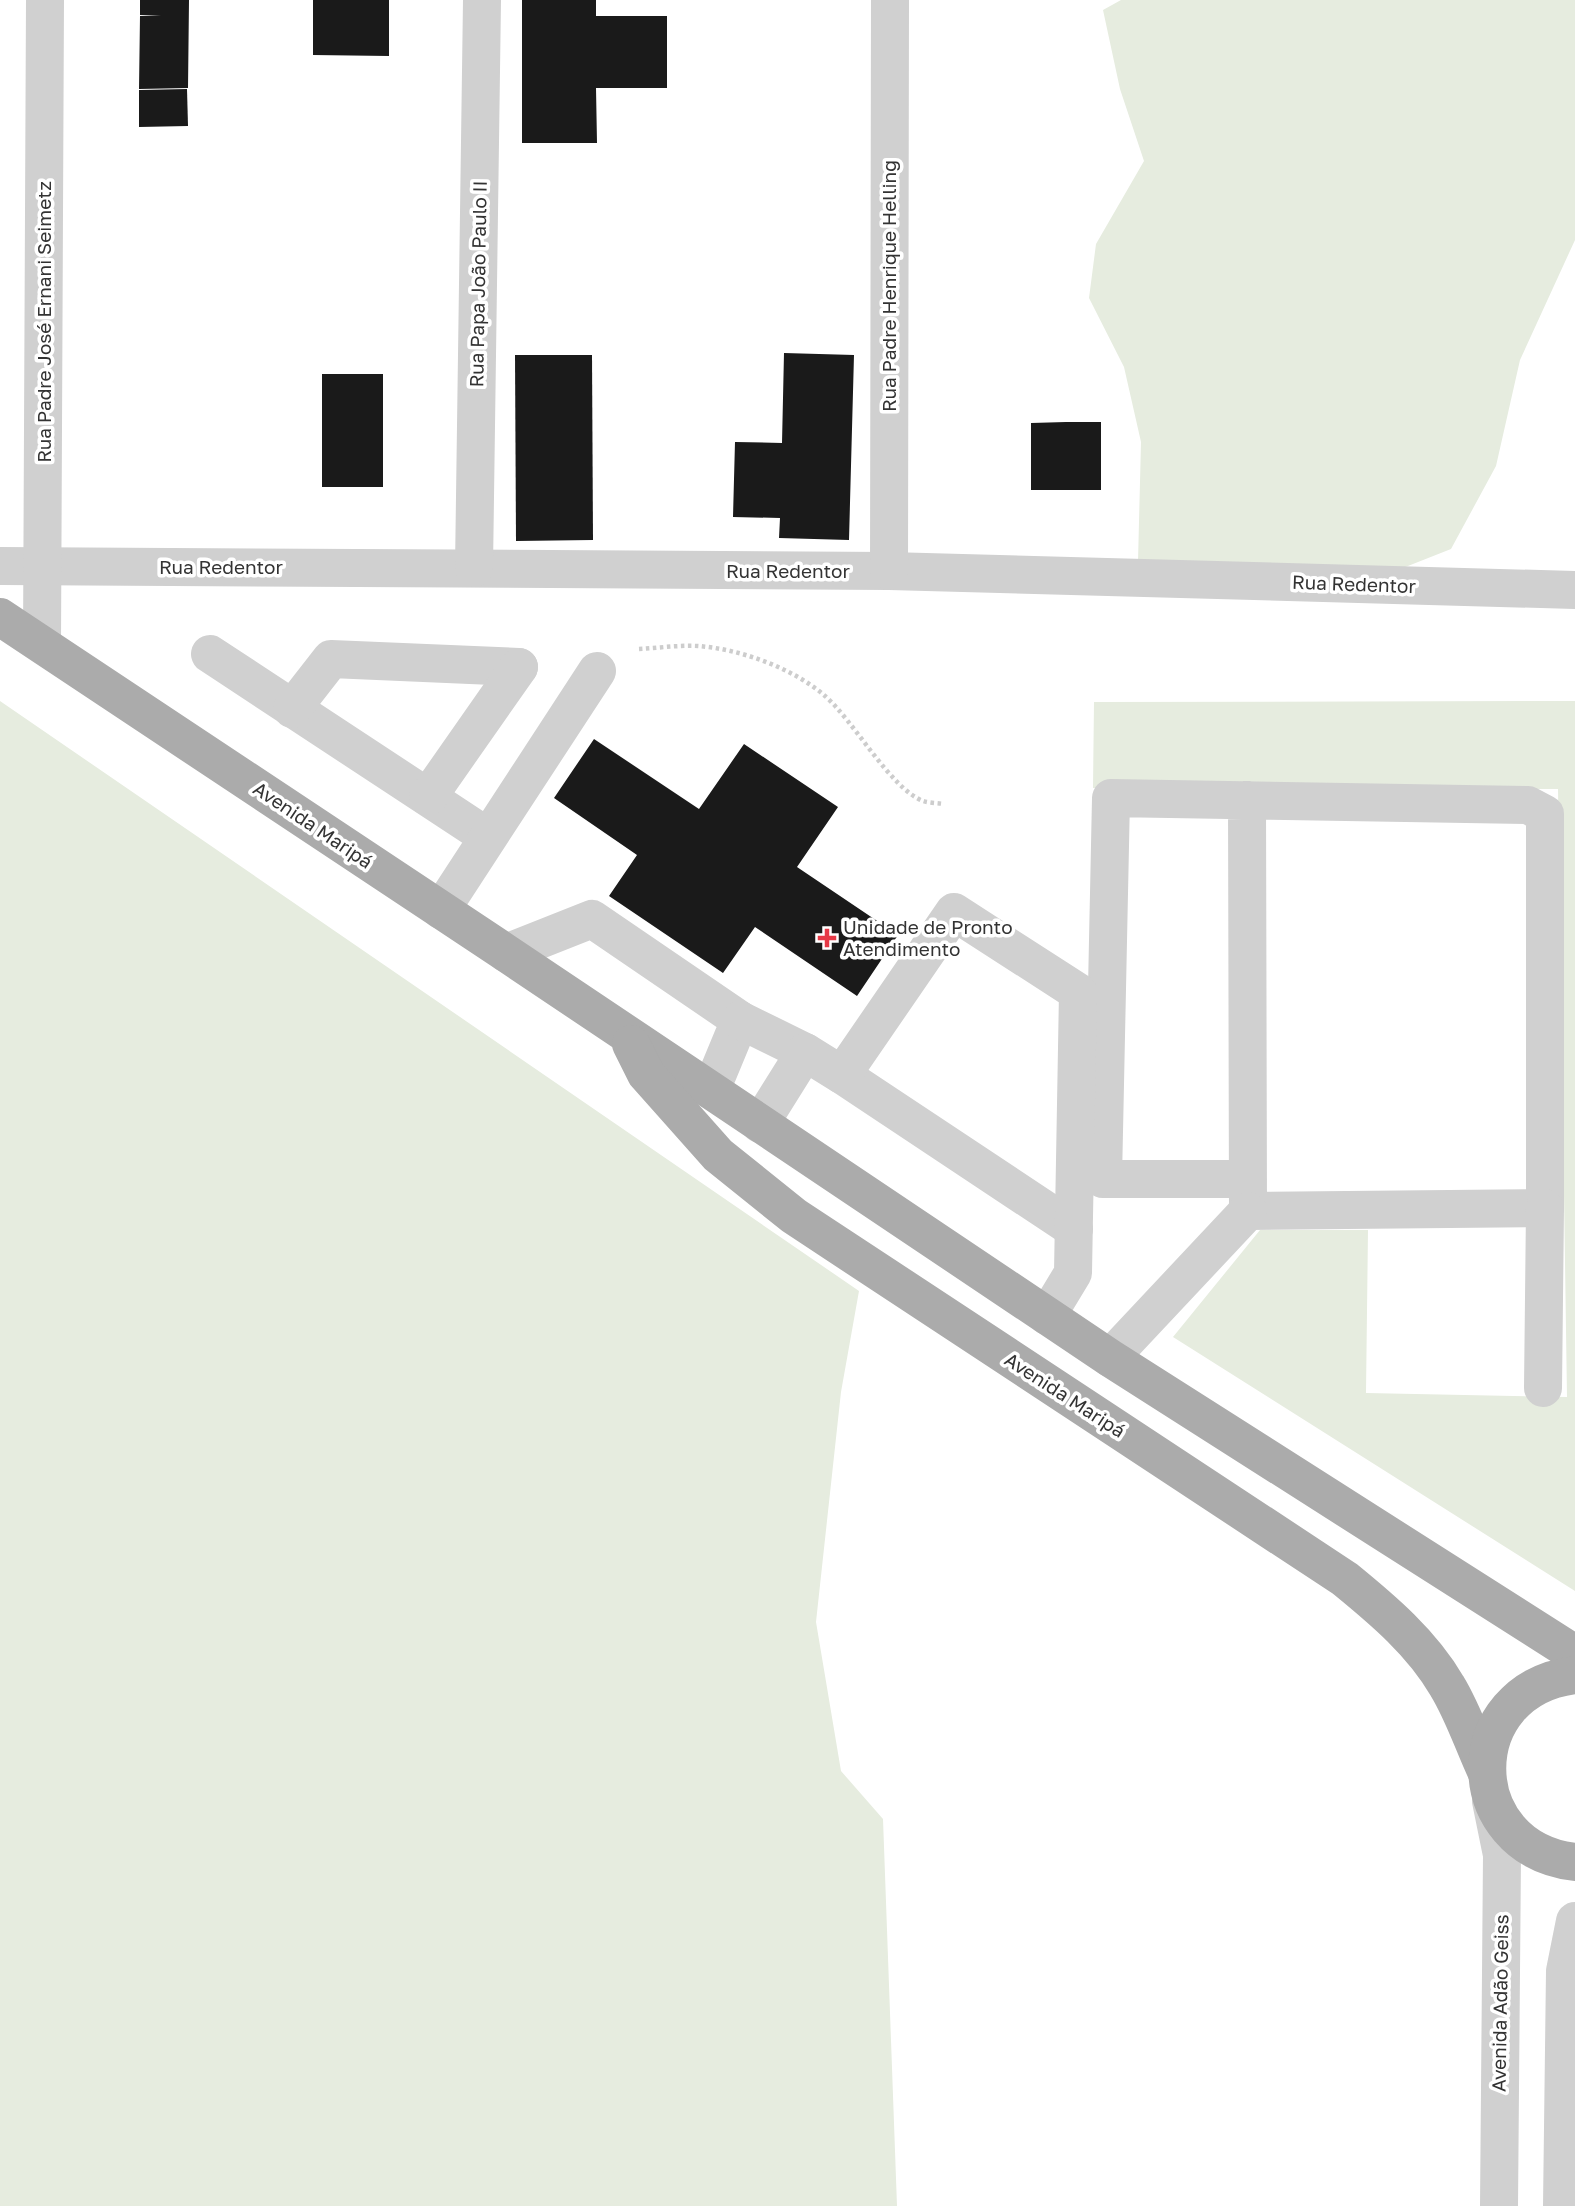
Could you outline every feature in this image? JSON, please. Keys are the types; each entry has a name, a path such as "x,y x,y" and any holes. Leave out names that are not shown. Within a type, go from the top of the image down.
{"main road":[{"name":"Avenida Maripá","path":"0,617 1110,1358 1575,1654"},
{"name":"Avenida Maripá","path":"625,1033 646,1074 718,1155 783,1208 1345,1579 1379,1606 1412,1639 1447,1685 1506,1827 1528,1848 1556,1860 1575,1863"},
{"path":"1488,1786 1490,1741 1504,1714 1526,1691 1556,1678 1575,1675"}],"street":[{"name":"Rua Padre José Ernani Seimetz","path":"42,644 44,0"},
{"name":"Rua Papa João Paulo II","path":"474,568 482,0"},
{"name":"Rua Padre Henrique Helling","path":"888,572 890,0"},
{"name":"Rua Redentor","path":"0,566 888,572 1575,590"},
{"path":"210,654 488,837"},
{"path":"292,709 331,659 519,667 428,797"},
{"path":"441,910 597,671"},
{"path":"1543,1388 1545,1208 1560,814 1528,805 1111,798 1103,1179 1248,1195 1545,1208"},
{"path":"1110,1358 1248,1195 1247,800"},
{"path":"842,1075 954,912 1078,992 1073,1273 1047,1316"},
{"path":"506,953 592,919 740,1020 804,1052 842,1075 1074,1229"},
{"path":"711,1090 740,1020"},
{"path":"760,1124 804,1052"},
{"name":"Avenida Adão Geiss","path":"1488,1786 1502,1855 1499,2206"},
{"path":"1562,2206 1564,1971 1575,1921"}],"path":[{"path":"639,649 698,646 741,654 789,673 825,695 902,787 923,801 944,804"}],"shaded area":[{"path":"1121,0 1575,0 1575,240 1520,360 1496,466 1451,549 1375,579 1138,562 1141,442 1124,367 1089,298 1096,244 1144,161 1120,89 1103,10"},
{"path":"0,701 859,1291 841,1392 816,1622 841,1771 883,1819 897,2206 0,2206"},
{"path":"1575,701 1575,1591 1173,1337 1260,1230 1368,1230 1366,1393 1567,1397 1558,789 1093,788 1094,702"}],"building":[{"path":"140,0 189,0 188,88 139,89 140,16 161,15 140,15"},
{"path":"313,0 389,0 389,56 313,55"},
{"path":"522,0 596,0 596,16 667,16 667,88 596,88 597,143 522,143"},
{"path":"187,89 188,126 139,127 139,90"},
{"path":"784,353 854,355 849,540 779,538 780,518 733,517 735,442 782,443"},
{"path":"515,355 592,355 593,540 516,541"},
{"path":"322,374 383,374 383,487 322,487"},
{"path":"1101,422 1101,490 1031,490 1031,423"},
{"path":"594,739 699,809 744,744 838,807 797,867 898,935 857,996 755,927 723,973 609,896 637,855 554,798"}],"place":[{"name":"Unidade de Pronto Atendimento","path":"827,938"}]}
